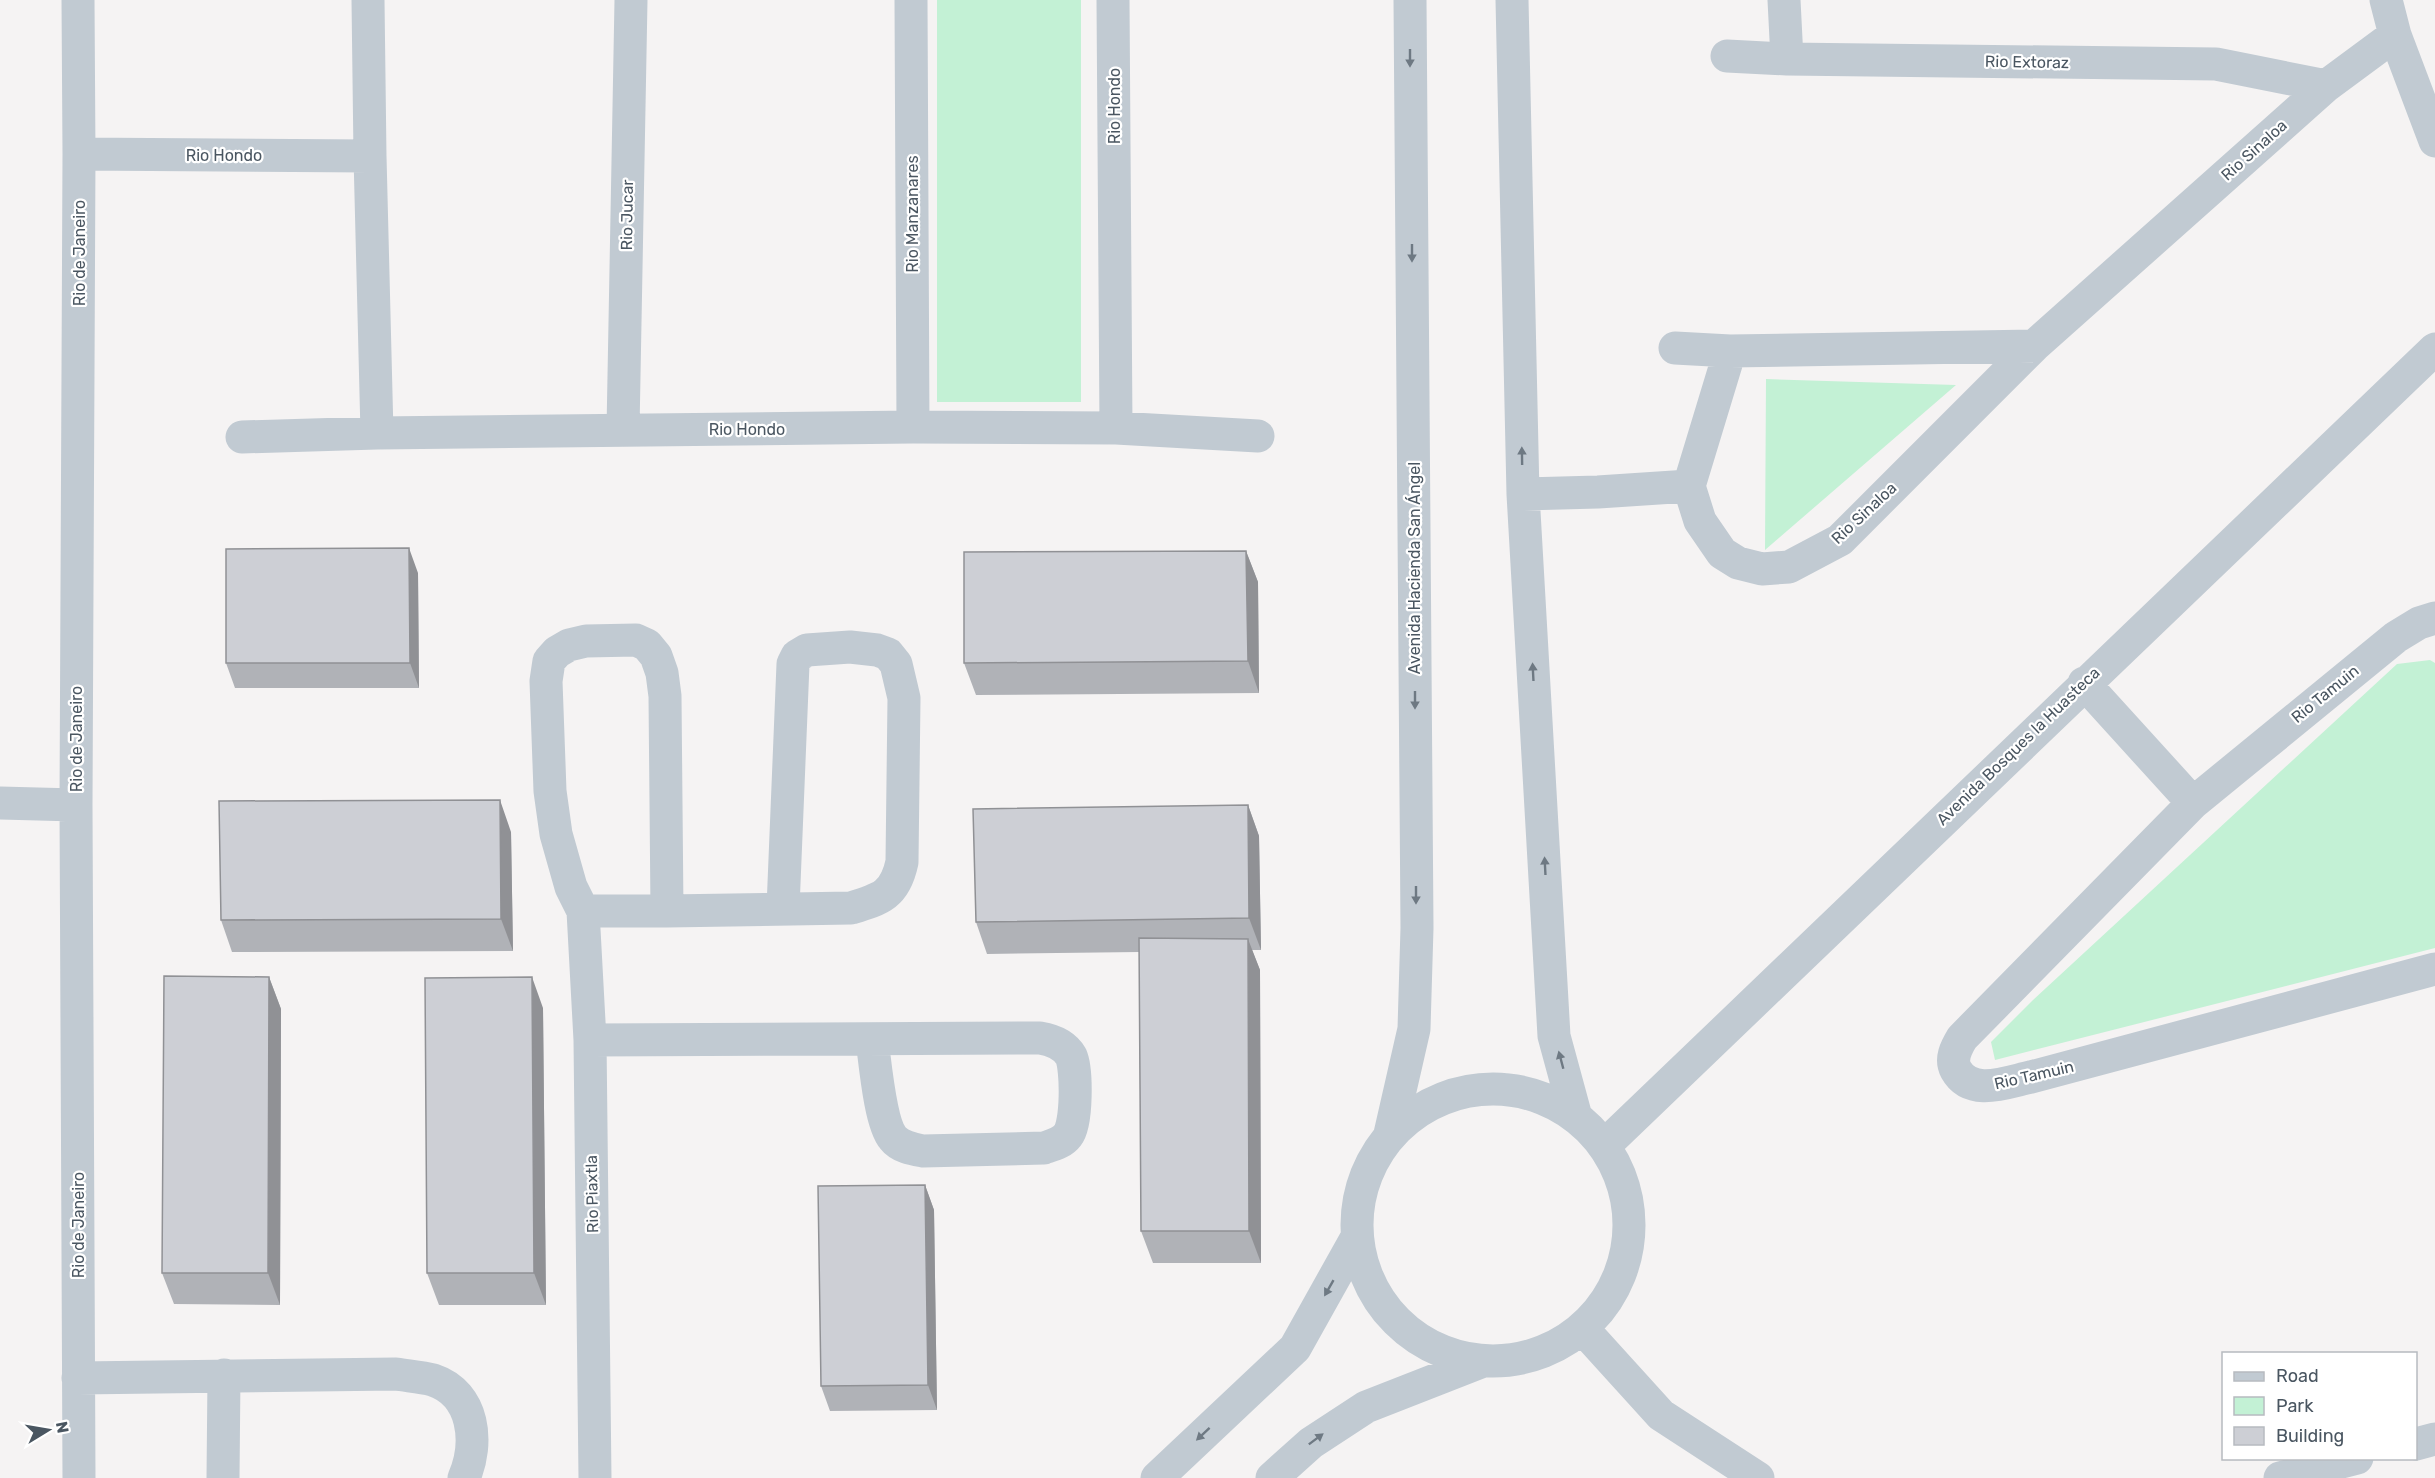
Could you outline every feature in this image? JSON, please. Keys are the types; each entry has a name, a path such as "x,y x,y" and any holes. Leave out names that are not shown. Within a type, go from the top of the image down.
{"street":[{"name":"Rio de Janeiro","path":"78,0 76,805 79,1478"},
{"path":"368,0 377,433"},
{"name":"Rio Jucar","path":"623,430 631,0"},
{"name":"Rio Manzanares","path":"911,0 913,427"},
{"name":"Rio Hondo","path":"1113,0 1116,428"},
{"name":"Avenida Hacienda San Ángel","path":"1390,1134 1414,1029 1417,928 1410,0"},
{"path":"1512,0 1523,494 1554,1036 1576,1117"},
{"path":"1784,0 1787,59"},
{"path":"2386,0 2395,35 2435,141"},
{"name":"Rio Sinaloa","path":"1689,486 1700,521 1722,553 1738,563 1762,569 1789,567 1840,540 2034,346 2326,86 2395,35"},
{"name":"Rio Extoraz","path":"1727,56 1787,59 2216,64 2326,86"},
{"name":"Rio Hondo","path":"79,154 370,156"},
{"path":"1675,348 1730,351 2034,346"},
{"name":"Avenida Bosques la Huasteca","path":"1604,1146 2435,348"},
{"path":"1523,494 1689,486 1730,351"},
{"name":"Rio Hondo","path":"242,437 377,433 913,427 1116,428 1258,436"},
{"name":"Rio Tamuin","path":"2435,618 2419,623 2396,637 2193,802 1962,1038 1954,1051 1954,1066 1961,1077 1971,1085 1988,1086 2031,1077 2435,969"},
{"path":"667,911 662,673 656,656 647,645 636,640 586,641 569,645 557,652 549,661 546,681 550,791 556,834 571,887 583,911 667,911 851,908 878,900 891,890 899,879 902,862 904,698 896,664 888,654 877,650 850,647 807,650 797,656 793,664 783,908"},
{"path":"2084,683 2193,802"},
{"path":"0,803 76,805"},
{"name":"Rio Piaxtla","path":"583,911 590,1040 595,1478"},
{"path":"590,1040 1040,1038 1054,1040 1071,1057 1074,1074 1073,1123 1069,1135 1059,1143 1044,1148 923,1151 905,1147 892,1137 885,1121 872,1040"},
{"path":"1497,1088 1541,1097 1576,1117 1604,1146 1620,1175 1628,1208 1628,1241 1620,1274 1605,1304 1583,1329 1561,1344 1536,1356 1509,1361 1481,1362 1455,1357 1429,1347 1406,1332 1387,1312 1372,1289 1362,1264 1357,1237 1357,1209 1363,1182 1374,1157 1390,1134 1410,1116 1434,1101 1476,1089 1497,1088"},
{"path":"1157,1478 1294,1348 1357,1237"},
{"path":"1583,1329 1661,1415 1758,1478"},
{"path":"1272,1478 1311,1443 1366,1407 1481,1362"},
{"path":"78,1378 396,1374 433,1380 449,1388 463,1402 471,1421 472,1442 469,1466 464,1478"},
{"path":"224,1375 224,1478"},
{"path":"2417,1444 2435,1439"},
{"path":"2280,1478 2349,1460"}],"green space":[{"path":"937,0 1081,0 1081,402 937,402"},
{"path":"1766,379 1956,385 1765,550"},
{"path":"2430,660 2435,663 2435,948 1995,1060 1991,1042 2033,1000 2397,664"}],"building":[{"path":"409,548 410,663 226,663 226,549"},
{"path":"1246,551 1248,661 964,663 964,552"},
{"path":"500,800 501,919 221,920 219,801"},
{"path":"1248,805 1249,918 976,922 973,809"},
{"path":"1139,938 1248,939 1249,1231 1141,1231"},
{"path":"164,976 269,977 268,1273 162,1273"},
{"path":"532,977 534,1273 427,1273 425,978"},
{"path":"925,1185 928,1385 821,1386 818,1186"}]}
